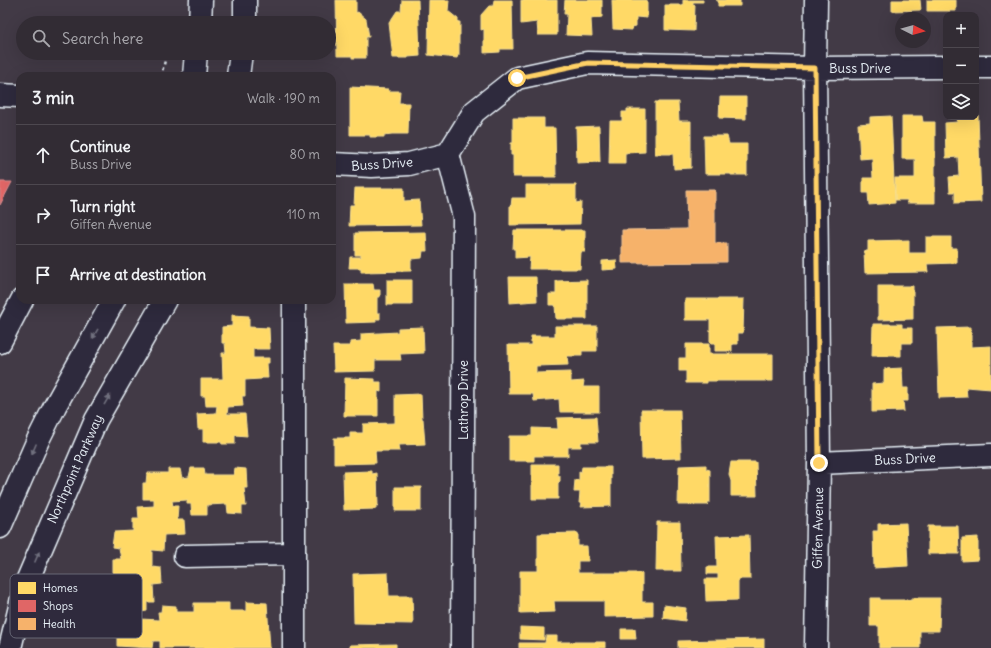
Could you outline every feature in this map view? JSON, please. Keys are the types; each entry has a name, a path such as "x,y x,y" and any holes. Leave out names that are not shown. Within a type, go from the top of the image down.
{"street":[{"path":"200,16 201,0"},
{"path":"245,0 245,16"},
{"name":"Giffen Avenue","path":"816,0 815,68 819,463 816,648"},
{"path":"194,72 195,60"},
{"path":"239,72 240,60"},
{"name":"Buss Drive","path":"336,164 372,166 409,164 448,154 474,112 517,78 588,63 815,68 943,67"},
{"path":"979,67 991,67"},
{"path":"0,95 16,96"},
{"name":"Lathrop Drive","path":"448,154 464,217 462,648"},
{"path":"0,342 20,304"},
{"path":"0,527 38,440 55,406 112,304"},
{"name":"Northpoint Parkway","path":"30,574 96,420 162,304"},
{"path":"294,304 294,648"},
{"name":"Buss Drive","path":"819,463 991,455"},
{"path":"185,556 294,554"},
{"name":"Northpoint Parkway","path":"10,648 12,638"}],"path":[{"path":"162,72 165,60"}],"building: Homes":[{"path":"336,0 356,0 356,13 358,12 366,19 369,37 366,37 366,58 337,56"},
{"path":"402,0 418,0 420,56 393,58 389,23 397,11 401,11"},
{"path":"429,0 449,0 448,11 458,19 458,22 460,22 459,55 457,58 428,55"},
{"path":"494,0 512,0 513,49 500,49 500,52 484,53 484,29 481,30 481,15 489,6 493,6"},
{"path":"521,0 557,0 557,35 538,35 537,22 521,24"},
{"path":"565,0 602,0 602,17 591,19 592,36 566,35 567,14 564,14"},
{"path":"612,0 647,0 647,18 636,17 636,26 632,27 632,30 613,29"},
{"path":"683,0 703,0 703,2 693,2 693,5 695,5 694,31 665,30 665,5 683,5"},
{"path":"718,0 740,0 740,6 718,6"},
{"path":"892,0 920,0 921,10 892,11"},
{"path":"927,0 956,0 956,11 927,11"},
{"path":"350,87 400,91 399,103 409,103 408,134 384,135 384,137 350,135"},
{"path":"720,97 746,97 746,119 719,118"},
{"path":"655,102 678,102 679,121 691,121 691,168 674,169 673,154 655,154"},
{"path":"627,109 645,109 645,152 625,153 625,164 609,164 610,121 622,121 622,112 627,112"},
{"path":"891,116 895,203 869,205 868,193 863,193 863,178 873,178 872,158 860,159 858,124 870,123 870,117"},
{"path":"902,116 922,116 923,122 935,122 935,203 907,203 907,200 895,200 895,178 915,178 915,159 902,159"},
{"path":"513,118 544,118 544,128 555,128 556,177 513,177 513,155 511,155 511,143 513,143"},
{"path":"957,120 978,120 981,202 955,203 955,192 950,192 949,177 959,176 958,157 946,158 945,123 957,122"},
{"path":"599,126 600,162 577,163 576,127"},
{"path":"704,136 727,136 729,144 747,144 747,175 705,174"},
{"path":"526,185 576,185 576,203 581,202 580,224 510,225 510,205 511,206 512,198 526,198"},
{"path":"355,188 404,188 404,201 419,200 421,225 349,226 350,205 354,205"},
{"path":"514,230 585,230 585,252 581,252 580,269 529,269 530,257 515,258 515,249 513,249"},
{"path":"426,232 427,251 423,251 422,258 411,259 411,271 361,272 361,268 349,268 350,257 361,257 361,255 355,255 355,233"},
{"path":"926,237 951,237 951,248 957,248 957,263 927,264 928,272 865,273 864,251 868,251 868,241 909,240 909,253 926,253"},
{"path":"616,260 617,269 602,270 602,261"},
{"path":"509,277 536,277 537,301 510,303"},
{"path":"387,280 412,280 412,305 387,305"},
{"path":"587,280 587,319 556,319 555,305 549,305 549,294 556,294 556,281"},
{"path":"345,284 373,284 374,290 380,290 380,297 377,297 377,313 380,313 380,319 376,319 376,322 346,323"},
{"path":"878,286 913,286 913,319 878,320"},
{"path":"685,299 744,299 743,333 738,333 738,344 732,344 732,351 715,351 715,343 710,343 710,320 685,320"},
{"path":"232,315 249,316 249,327 269,328 270,349 253,349 253,358 269,358 269,363 267,363 268,378 245,380 245,396 242,396 243,406 228,407 227,414 245,414 247,436 235,435 235,444 203,442 203,429 198,429 197,414 216,413 217,406 206,406 205,396 201,396 201,379 223,379 222,353 226,353 225,343 222,343 222,327 232,326"},
{"path":"873,324 902,324 902,328 912,328 912,343 901,343 901,356 872,356"},
{"path":"555,326 597,326 597,351 582,351 582,356 567,356 568,365 536,366 536,373 571,372 571,382 584,381 583,387 599,387 599,412 560,412 559,399 534,401 533,394 509,394 508,345 531,345 531,336 555,336"},
{"path":"423,327 424,353 400,354 401,360 375,360 375,371 334,372 333,346 350,346 350,342 361,341 361,334 398,332 398,328"},
{"path":"971,327 971,347 991,346 991,389 966,387 967,397 939,398 937,328"},
{"path":"686,344 709,344 709,354 773,354 773,381 707,381 707,383 686,383 686,371 679,371 679,358 686,358"},
{"path":"902,368 903,388 908,388 908,401 903,401 904,411 872,412 872,384 884,383 884,369"},
{"path":"345,378 375,379 375,382 381,382 381,392 378,391 378,416 344,416"},
{"path":"421,394 425,444 399,445 400,451 375,451 376,463 334,464 334,438 350,438 350,433 363,433 363,424 395,423 395,395"},
{"path":"641,410 680,410 681,458 642,459"},
{"path":"596,417 598,442 581,442 581,447 568,447 568,456 534,456 534,461 509,461 509,436 532,436 532,428 558,429 557,418"},
{"path":"731,462 756,462 757,496 731,496 731,481 729,474"},
{"path":"532,464 558,464 558,475 560,476 560,481 558,483 558,499 532,499"},
{"path":"706,465 706,469 710,470 710,502 708,502 708,505 678,505 679,466"},
{"path":"582,467 611,467 611,506 581,507 582,503 579,503 580,492 574,492 575,480 579,480 579,472 581,473"},
{"path":"191,468 204,468 205,475 234,475 235,468 246,469 247,488 244,488 246,506 242,506 242,514 228,513 227,504 207,505 207,515 192,515 191,504 187,504 187,500 172,501 173,506 178,506 177,520 184,520 185,534 164,535 163,551 152,550 152,567 161,568 162,584 153,585 154,602 147,602 147,611 142,612 142,574 113,574 113,559 121,559 119,548 112,547 114,532 133,531 133,519 139,519 138,507 154,506 154,499 143,499 143,483 146,483 147,473 168,473 168,469 180,469 182,478 189,477"},
{"path":"372,471 372,474 377,473 378,506 376,505 376,509 344,510 343,472"},
{"path":"395,487 421,487 421,511 395,511"},
{"path":"657,522 680,522 681,571 656,571"},
{"path":"906,523 908,566 874,568 873,531 878,531 878,524"},
{"path":"928,526 958,526 959,554 928,554"},
{"path":"578,533 578,546 587,546 588,561 578,561 578,573 642,573 642,602 653,602 653,616 604,617 604,601 554,601 555,612 520,613 520,571 538,571 538,534"},
{"path":"749,535 750,579 738,579 738,600 706,601 705,579 718,579 718,574 707,574 707,567 717,567 716,536"},
{"path":"978,537 978,560 962,561 962,538"},
{"path":"388,573 389,596 412,596 413,624 354,623 353,574"},
{"path":"870,598 880,598 880,600 912,600 912,598 940,598 939,631 920,631 920,648 879,648 879,626 870,626"},
{"path":"246,602 267,603 270,648 160,648 160,641 153,641 152,648 117,646 117,638 142,638 142,619 159,620 158,612 161,612 162,605 176,606 176,612 194,612 194,603 229,603 229,611 246,611"},
{"path":"664,605 686,608 685,621 663,618"},
{"path":"520,627 544,628 544,640 520,639"},
{"path":"621,629 635,629 636,639 621,639"},
{"path":"546,636 557,636 557,642 605,642 605,648 519,648 519,643 545,643"},
{"path":"764,639 764,648 678,648 678,641"},
{"path":"396,644 396,648 350,648 350,645"}],"building: Shops":[{"path":"0,182 12,182 0,205"}],"building: Health":[{"path":"686,190 715,190 715,243 727,243 727,262 622,263 622,230 687,229"}],"route":[{"path":"517,78 588,63 815,68 819,463"}]}
